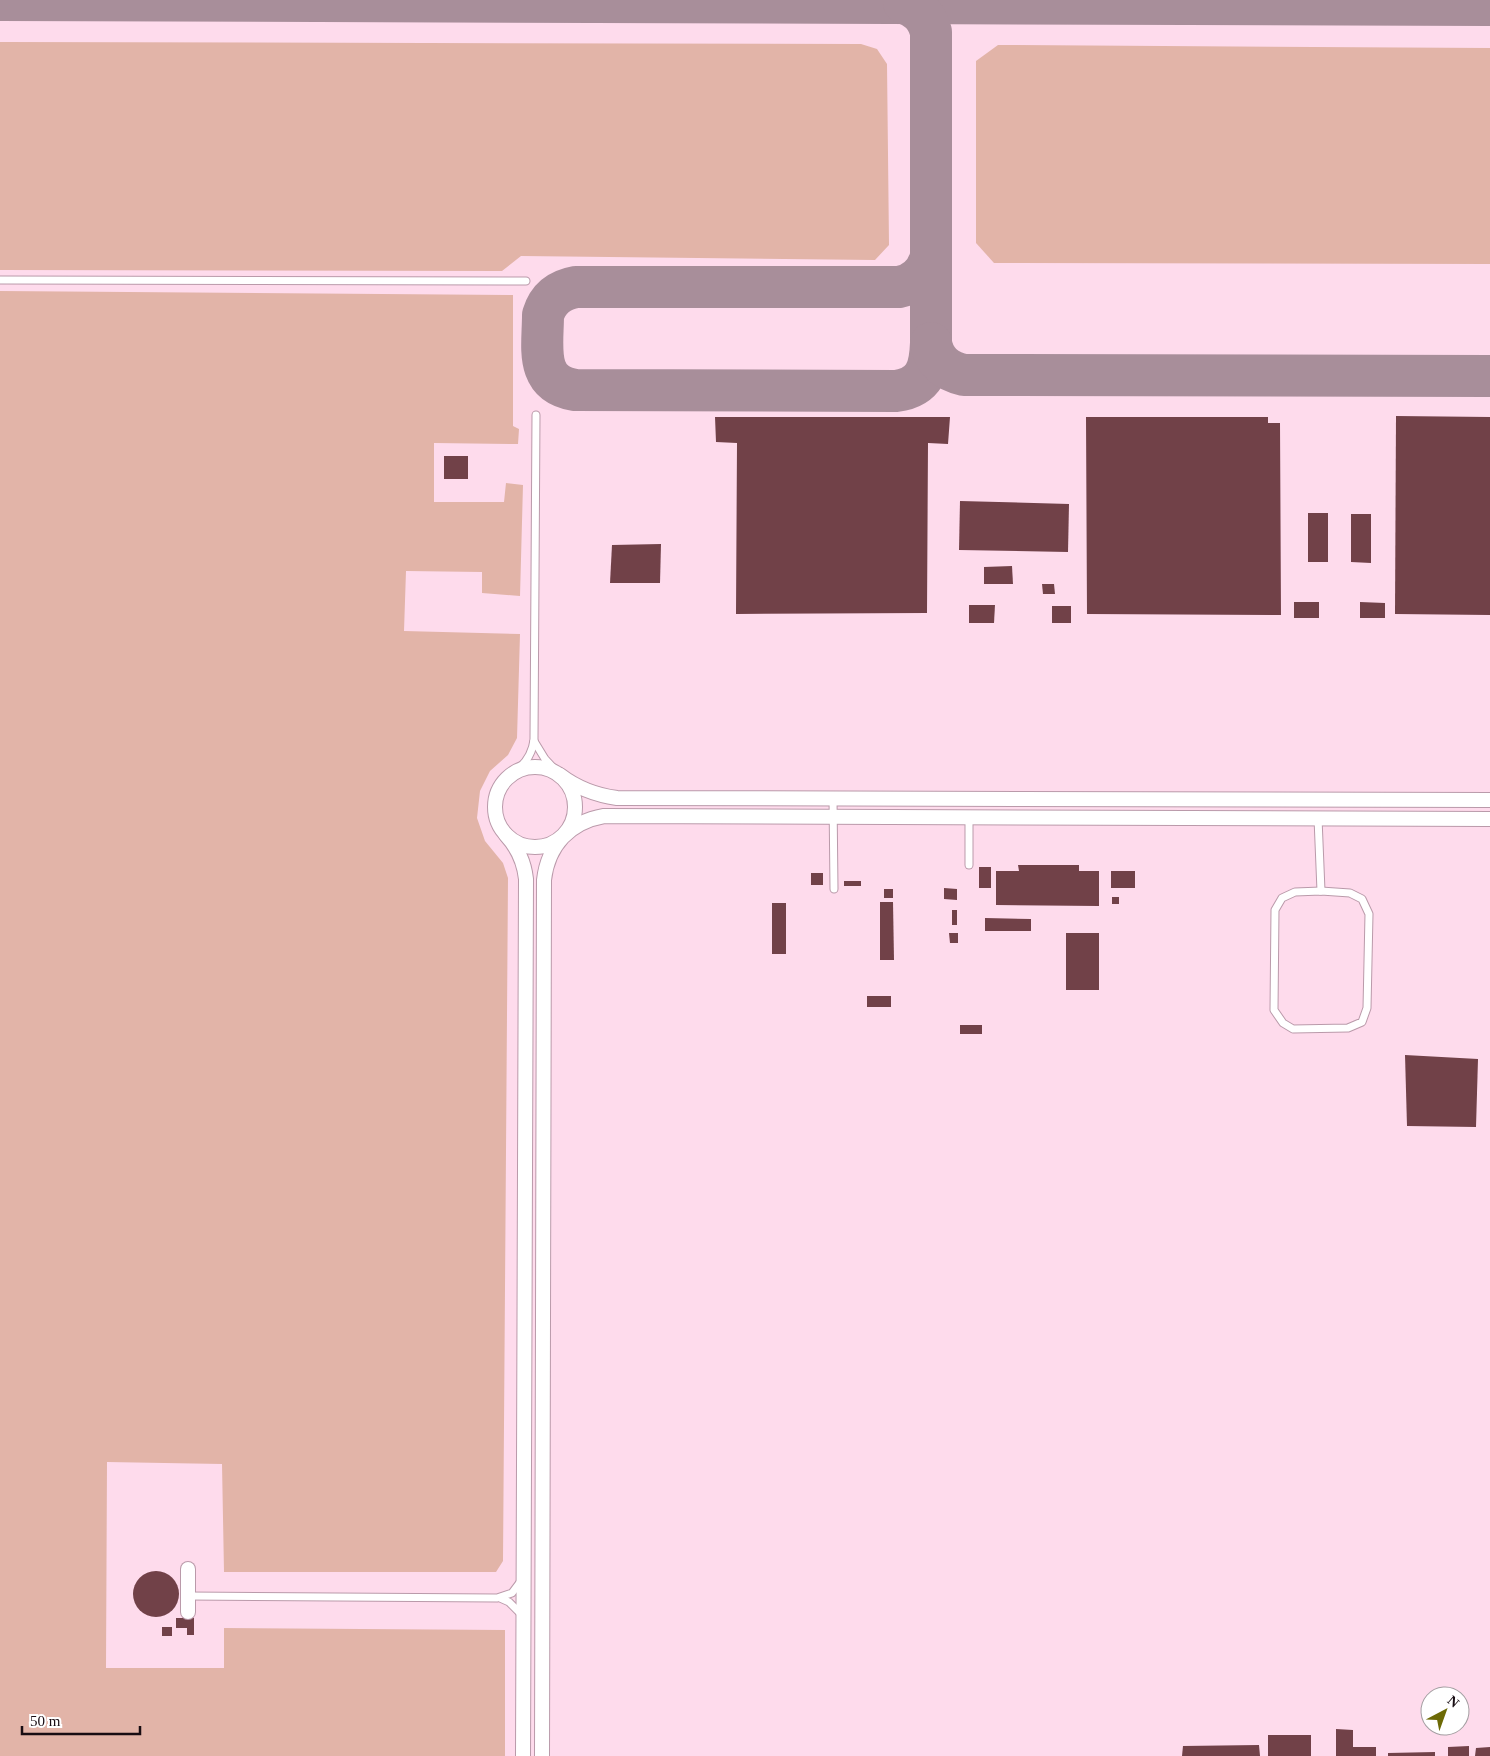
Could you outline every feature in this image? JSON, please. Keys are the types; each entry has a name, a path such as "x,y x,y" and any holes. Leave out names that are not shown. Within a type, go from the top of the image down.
{"street":[{"path":"523,1756 526,879 518,850 496,818 495,798 504,781 511,774 530,766 546,768 592,793 617,798 1490,800"},
{"path":"542,1756 544,880 545,870 552,850 571,825 575,814 573,793 568,783 560,775"},
{"path":"506,835 514,842 536,847 552,843 583,822 604,816 1490,819"},
{"path":"524,1496 526,1502 533,1505 540,1502 542,1496"},
{"path":"524,1519 526,1513 533,1510 540,1513 542,1519"},
{"path":"188,1570 188,1612"}],"lane":[{"path":"0,280 526,281"},
{"path":"511,774 524,764 534,740 536,415"},
{"path":"534,740 545,759 560,775"},
{"path":"833,798 834,889"},
{"path":"969,817 969,865"},
{"path":"1318,818 1321,892"},
{"path":"1295,892 1321,892 1350,893 1362,899 1369,914 1367,1008 1362,1022 1348,1028 1294,1029 1283,1022 1274,1010 1275,910 1282,898 1295,892"},
{"path":"188,1596 497,1598 508,1596 516,1590 520,1584 523,1571"},
{"path":"497,1598 510,1602 523,1620"}],"shaded area":[{"path":"0,42 861,44 877,49 887,64 889,245 875,260 521,256 502,271 0,270"},
{"path":"998,45 1490,48 1490,264 994,263 976,243 976,61"},
{"path":"0,291 513,295 513,426 519,429 518,444 434,443 434,502 504,502 506,483 523,485 520,596 482,593 482,572 406,571 404,631 520,634 517,738 508,755 490,771 480,791 477,818 485,841 503,863 508,878 503,1561 496,1572 224,1572 222,1464 107,1462 106,1668 224,1668 224,1628 505,1630 505,1756 0,1756"}],"building":[{"path":"1396,416 1490,417 1490,615 1395,614"},
{"path":"715,417 950,417 948,444 928,443 927,613 736,614 737,443 716,442"},
{"path":"1086,417 1268,417 1268,423 1280,423 1281,615 1087,614"},
{"path":"444,456 468,456 468,479 444,479"},
{"path":"960,501 1069,504 1068,552 959,550"},
{"path":"1308,513 1328,513 1328,562 1308,562"},
{"path":"1351,514 1371,514 1371,563 1351,562"},
{"path":"661,544 660,583 610,583 612,545"},
{"path":"1012,566 1013,584 984,584 984,567"},
{"path":"1042,584 1054,584 1055,594 1043,594"},
{"path":"1294,602 1319,602 1319,618 1294,618"},
{"path":"1360,602 1385,603 1385,618 1360,618"},
{"path":"969,605 995,605 994,623 969,623"},
{"path":"1052,606 1071,606 1071,623 1052,623"},
{"path":"1018,865 1079,865 1079,871 1099,871 1099,906 996,905 996,871 1019,871"},
{"path":"979,867 991,867 991,888 979,888"},
{"path":"1111,871 1135,871 1135,888 1111,888"},
{"path":"811,873 823,873 823,885 811,885"},
{"path":"844,881 861,881 861,886 844,886"},
{"path":"944,888 957,889 957,900 944,899"},
{"path":"884,889 893,889 893,898 884,898"},
{"path":"1112,897 1119,897 1119,904 1112,904"},
{"path":"880,902 893,902 894,960 880,960"},
{"path":"772,903 786,903 786,954 772,954"},
{"path":"952,910 957,910 957,925 952,925"},
{"path":"985,918 1031,919 1031,931 985,931"},
{"path":"949,933 958,933 958,943 950,943"},
{"path":"1066,933 1099,933 1099,990 1066,990"},
{"path":"867,996 891,996 891,1007 867,1007"},
{"path":"960,1025 982,1025 982,1034 960,1034"},
{"path":"1405,1055 1478,1059 1476,1127 1407,1126"},
{"path":"161,1571 173,1577 178,1585 178,1603 173,1611 165,1616 151,1617 139,1611 134,1603 133,1589 139,1577 147,1572"},
{"path":"176,1618 194,1618 194,1635 187,1635 187,1628 176,1628"},
{"path":"162,1627 172,1627 172,1636 162,1636"},
{"path":"1336,1729 1353,1730 1353,1747 1376,1747 1376,1756 1336,1756"},
{"path":"1268,1735 1311,1735 1311,1756 1268,1756"},
{"path":"1259,1745 1260,1756 1182,1756 1183,1746"},
{"path":"1469,1746 1469,1756 1448,1756 1448,1747"},
{"path":"1490,1747 1490,1756 1475,1756 1476,1748"},
{"path":"1435,1752 1435,1756 1388,1756 1388,1753"}],"taxiway":[{"path":"0,0 1490,5"},
{"path":"904,3 922,14 931,32 931,343 927,369 920,381 906,389 896,391 575,390 562,386 553,380 547,372 544,362 542,351 543,315 545,309 555,296 570,288 899,287 905,286 920,277 927,268 929,262 931,256"},
{"path":"931,343 935,355 946,368 964,375 1490,376"}]}
